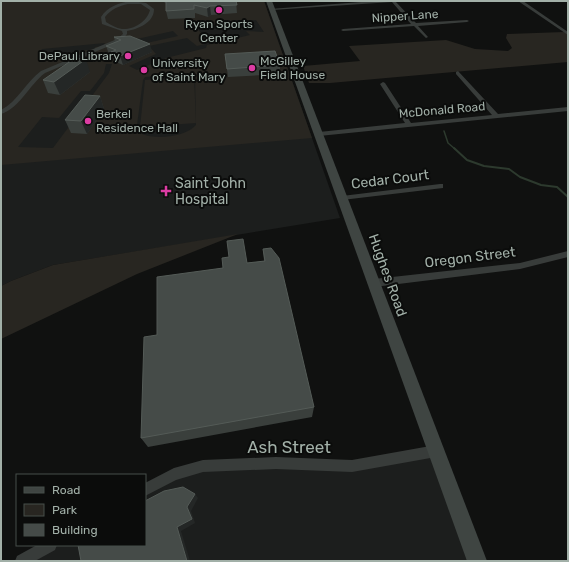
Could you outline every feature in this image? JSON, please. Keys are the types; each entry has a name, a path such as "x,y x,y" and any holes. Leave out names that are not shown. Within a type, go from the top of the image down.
{"street":[{"path":"271,5 393,1 426,37"},
{"path":"520,1 568,34"},
{"path":"128,3 144,4 150,8 152,14 147,21 124,30 104,23 104,14 115,6 128,3"},
{"name":"Hughes Road","path":"271,5 477,561"},
{"name":"Nipper Lane","path":"343,30 467,21"},
{"path":"1,112 18,100 38,75 104,48 119,40 125,34 124,30"},
{"path":"458,73 496,116"},
{"path":"383,84 409,124"},
{"name":"McDonald Road","path":"319,134 568,109"},
{"name":"Cedar Court","path":"342,198 440,186"},
{"name":"Oregon Street","path":"374,283 520,266 568,254"},
{"name":"Ash Street","path":"146,489 174,474 203,466 276,463 352,466 436,451"},
{"path":"22,561 48,546"}],"shaded area":[{"path":"1,1 264,1 340,218 53,265 1,286"},
{"path":"436,451 477,561 22,561 48,546 146,546 146,490 203,466 352,466"}],"green space":[{"name":"University of Saint Mary","path":"1,1 264,1 312,138 1,165","holes":["256,20 264,32 246,31 250,35 207,45 206,48 166,58 137,70 129,66 156,54 149,46 187,38 197,46 213,42 198,30 233,21","173,31 178,36 142,44 137,39","105,43 103,46 95,47 95,49 52,55 38,55 42,49","106,64 112,64 109,73 53,148 18,147 42,117 59,118 81,91 90,91 104,73","193,73 195,76 196,125 178,135 155,137 142,134 137,125 143,80 145,77"]},
{"path":"564,32 568,34 568,62 330,83 309,83 303,66 360,61 349,46 446,40 475,49 508,51 512,48 506,38 507,34"},
{"path":"194,76 196,123 140,127 145,80"},
{"path":"238,234 137,274 1,339 1,286 11,281 53,265"}],"building":[{"path":"166,1 236,1 237,5 210,6 207,8 194,5 194,9 166,11"},
{"path":"130,36 150,44 120,56 111,52 116,50 106,46 121,40 114,37"},
{"path":"275,51 280,65 227,69 225,54"},
{"path":"75,58 86,59 54,82 43,80"},
{"path":"85,95 100,96 81,121 65,120"},
{"path":"243,239 247,263 265,261 263,249 271,248 279,258 314,407 141,438 144,337 157,335 157,277 223,268 222,258 229,257 227,241"},
{"path":"183,487 195,494 187,507 192,519 177,527 187,561 81,561 78,546 146,546 146,500 164,491"}],"waterway":[{"path":"444,131 448,143 455,149"},
{"path":"454,148 467,160 484,166 509,169 520,177 541,185 557,187 568,197"}],"place":[{"name":"Ryan Sports Center","path":"219,10"},
{"name":"DePaul Library","path":"128,56"},
{"name":"McGilley Field House","path":"252,68"},
{"name":"University of Saint Mary","path":"144,70"},
{"name":"Berkel Residence Hall","path":"88,121"},
{"name":"Saint John Hospital","path":"166,191"}]}
